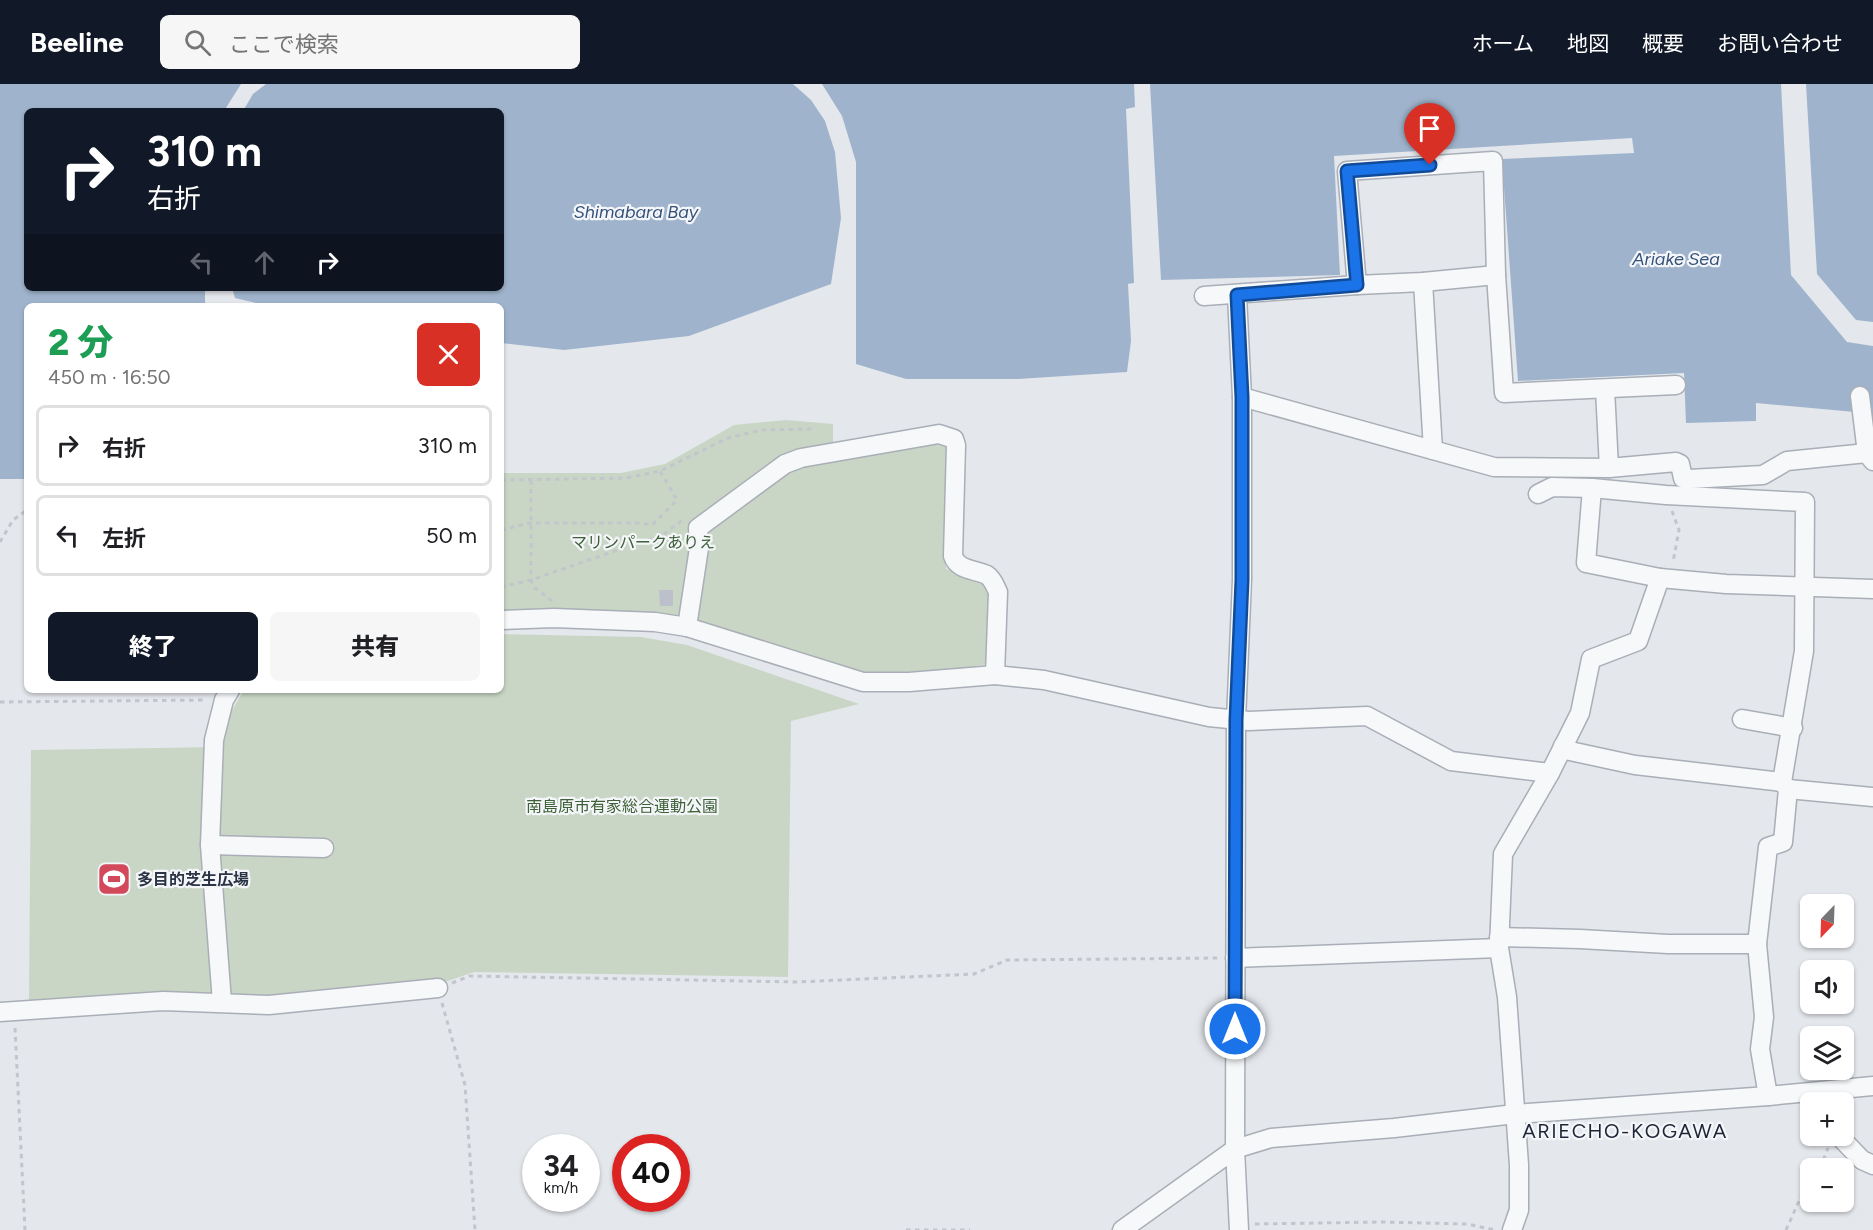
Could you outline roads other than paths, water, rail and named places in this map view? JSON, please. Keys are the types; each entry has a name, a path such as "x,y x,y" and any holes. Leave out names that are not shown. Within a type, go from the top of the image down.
{"street":[{"path":"1357,285 1347,171 1493,161 1496,275 1504,393 1676,385"},
{"path":"1204,296 1496,275"},
{"path":"1423,282 1433,450"},
{"path":"1237,295 1242,397 1242,580 1236,720 1234,958 1235,1149 1238,1227"},
{"path":"1605,389 1609,468"},
{"path":"1242,397 1494,467 1609,468 1668,462 1680,464 1683,478 1700,479 1762,475 1787,461 1870,457 1860,396"},
{"path":"687,627 699,548 698,528 785,464 801,458 939,434 954,439 956,446 953,556 955,562 962,567 988,576 998,592 995,675"},
{"path":"1666,495 1668,462"},
{"path":"1538,494 1552,487 1592,488 1666,495 1805,502 1804,651 1785,785 1783,842 1768,847 1757,944 1764,1017 1760,1049 1768,1096"},
{"path":"1592,488 1586,563 1665,579 1726,584 1873,589"},
{"path":"1512,1230 1519,1210 1519,1165 1507,997 1499,942 1503,854 1550,773 1580,713 1591,659 1638,641 1665,579"},
{"path":"504,620 554,618 655,622 687,627 863,682 909,682 995,675 1044,680 1209,717 1236,720 1367,716 1451,761 1550,773"},
{"path":"222,1002 210,845 214,740 227,695"},
{"path":"1742,719 1793,728"},
{"path":"1563,746 1570,751 1635,765 1873,797"},
{"path":"210,845 324,848"},
{"path":"1234,958 1580,939 1668,944 1757,944"},
{"path":"7,1011 163,1001 269,1005 438,988"},
{"path":"1845,1092 1873,1086"},
{"path":"1122,1230 1235,1149 1271,1138 1394,1128 1515,1114 1768,1096 1800,1099"},
{"path":"1849,1146 1862,1160 1873,1165"}],"water":[{"path":"0,84 241,84 226,108 24,108 24,291 205,291 205,303 24,303 24,479 0,479"},
{"name":"Shimabara Bay","path":"266,84 793,84 811,100 825,121 835,152 841,218 831,284 689,336 564,350 504,343 504,303 256,303 235,298 233,291 504,291 504,108 245,108 253,94"},
{"path":"822,84 1134,84 1135,107 1126,109 1134,283 1128,284 1131,341 1127,372 1018,379 906,379 856,364 856,162 842,116"},
{"name":"Ariake Sea","path":"1150,84 1781,84 1791,275 1847,342 1873,346 1873,436 1864,390 1851,393 1855,412 1756,403 1756,421 1686,423 1684,373 1518,381 1502,159 1634,153 1632,138 1334,156 1340,275 1161,280"},
{"path":"1806,84 1873,84 1873,322 1856,320 1817,274"}],"place":[{"name":"多目的芝生広場","path":"114,879"}],"district":[{"name":"ARIECHO-KOGAWA","path":"1625,1131"}],"park label":[{"name":"マリンパークありえ","path":"643,542"},
{"name":"南島原市有家総合運動公園","path":"622,806"}]}
